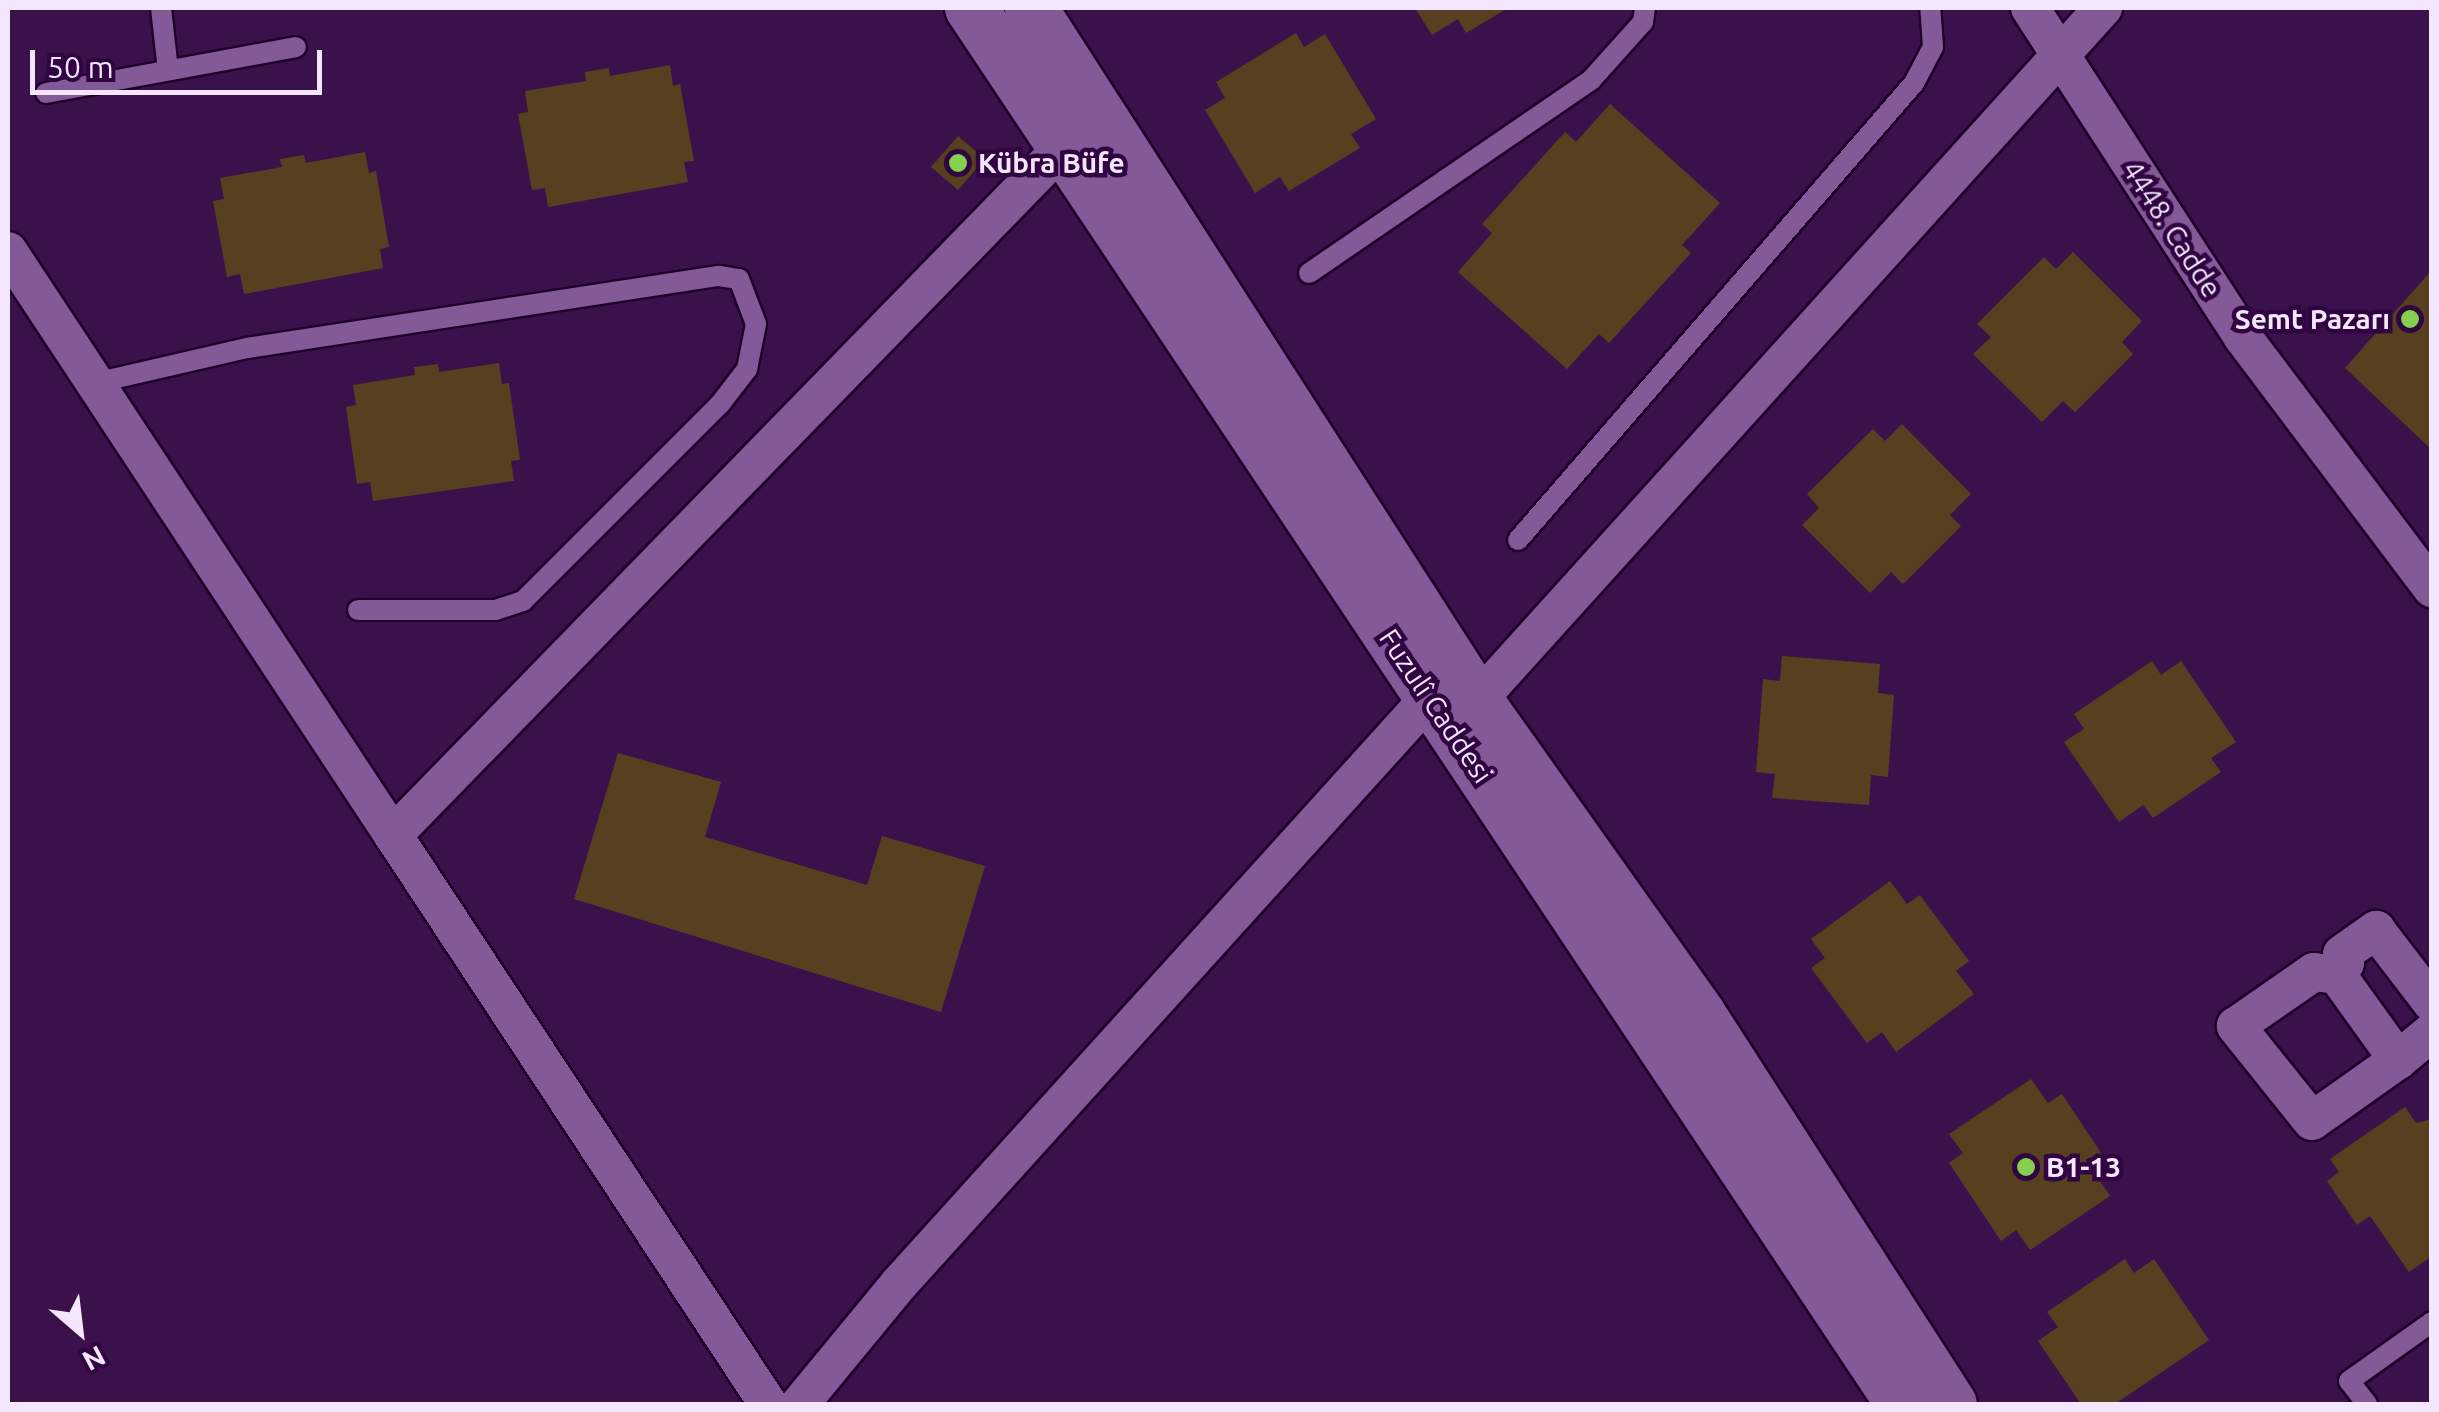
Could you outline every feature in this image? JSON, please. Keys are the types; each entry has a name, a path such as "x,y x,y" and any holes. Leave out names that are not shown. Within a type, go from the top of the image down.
{"street":[{"name":"Fuzulî Caddesi","path":"971,8 1063,146 1454,699 1700,1016 1950,1404"},
{"name":"Fuzulî Caddesi","path":"1031,8 1454,699 1902,1404"},
{"name":"4448. Cadde","path":"2030,8 2242,336 2432,588"},
{"path":"800,1404 898,1284 2103,8"},
{"path":"393,834 1063,146"},
{"path":"8,250 768,1404"},
{"path":"2337,975 2345,963 2342,954 2376,930 2432,1004"},
{"path":"2398,1060 2337,975 2314,972 2236,1026 2312,1121 2398,1060 2432,1032"}],"lane":[{"path":"162,8 168,70"},
{"path":"1310,273 1591,80 1644,22 1645,8"},
{"path":"1518,540 1914,83 1933,47 1930,8"},
{"path":"46,93 296,46"},
{"path":"94,382 247,348 719,276 738,279 756,324 747,369 523,602 494,610 358,610"},
{"path":"2367,1404 2349,1381 2432,1322"}],"building":[{"path":"1415,8 1508,8 1466,33 1458,19 1432,35"},
{"path":"1296,33 1304,47 1325,34 1376,119 1351,134 1360,148 1289,191 1280,177 1255,193 1205,110 1225,98 1216,82"},
{"path":"670,65 673,86 680,84 694,161 684,162 688,182 548,207 545,188 532,190 518,114 528,112 525,91 586,81 585,72 609,68 610,76"},
{"path":"1610,104 1720,203 1682,245 1691,253 1609,343 1599,334 1567,369 1458,272 1492,233 1482,224 1565,132 1576,142"},
{"name":"Kübra Büfe","path":"958,136 985,159 958,190 931,167"},
{"path":"365,152 369,173 376,171 389,247 380,249 383,268 244,294 240,274 227,277 213,201 224,199 220,178 282,167 280,159 304,155 306,163"},
{"path":"2073,252 2142,321 2122,342 2133,354 2075,412 2063,401 2042,422 1973,354 1991,337 1977,324 2044,257 2056,269"},
{"name":"Semt Pazarı","path":"2432,270 2432,450 2345,368"},
{"path":"499,363 502,384 509,383 520,460 511,461 514,481 373,501 370,482 357,484 346,407 356,405 353,385 415,375 414,367 438,364 439,372"},
{"path":"1902,424 1971,494 1950,515 1961,526 1903,584 1891,572 1870,593 1802,525 1819,508 1807,494 1873,429 1885,441"},
{"path":"1782,656 1880,664 1878,693 1894,695 1888,777 1871,775 1869,805 1772,798 1775,774 1756,772 1763,679 1780,681"},
{"path":"2152,661 2161,675 2181,661 2236,742 2211,758 2221,772 2153,818 2143,805 2119,822 2064,742 2084,729 2074,714"},
{"path":"618,753 721,782 705,837 867,885 882,836 985,866 941,1012 574,899"},
{"path":"1890,881 1907,904 1920,895 1969,961 1956,971 1974,994 1896,1052 1882,1032 1867,1043 1811,968 1825,958 1811,939"},
{"name":"B1-13","path":"2031,1079 2048,1103 2062,1094 2107,1162 2093,1171 2110,1196 2030,1250 2016,1230 2001,1241 1949,1163 1963,1153 1949,1134"},
{"path":"2405,1107 2416,1123 2432,1119 2432,1256 2409,1272 2370,1216 2357,1225 2327,1181 2339,1172 2330,1159"},
{"path":"2125,1259 2134,1273 2154,1259 2209,1340 2115,1404 2081,1404 2038,1341 2058,1327 2047,1312"}],"place":[{"name":"Kübra Büfe","path":"958,163"},
{"name":"Semt Pazarı","path":"2410,319"},
{"name":"B1-13","path":"2026,1167"}]}
